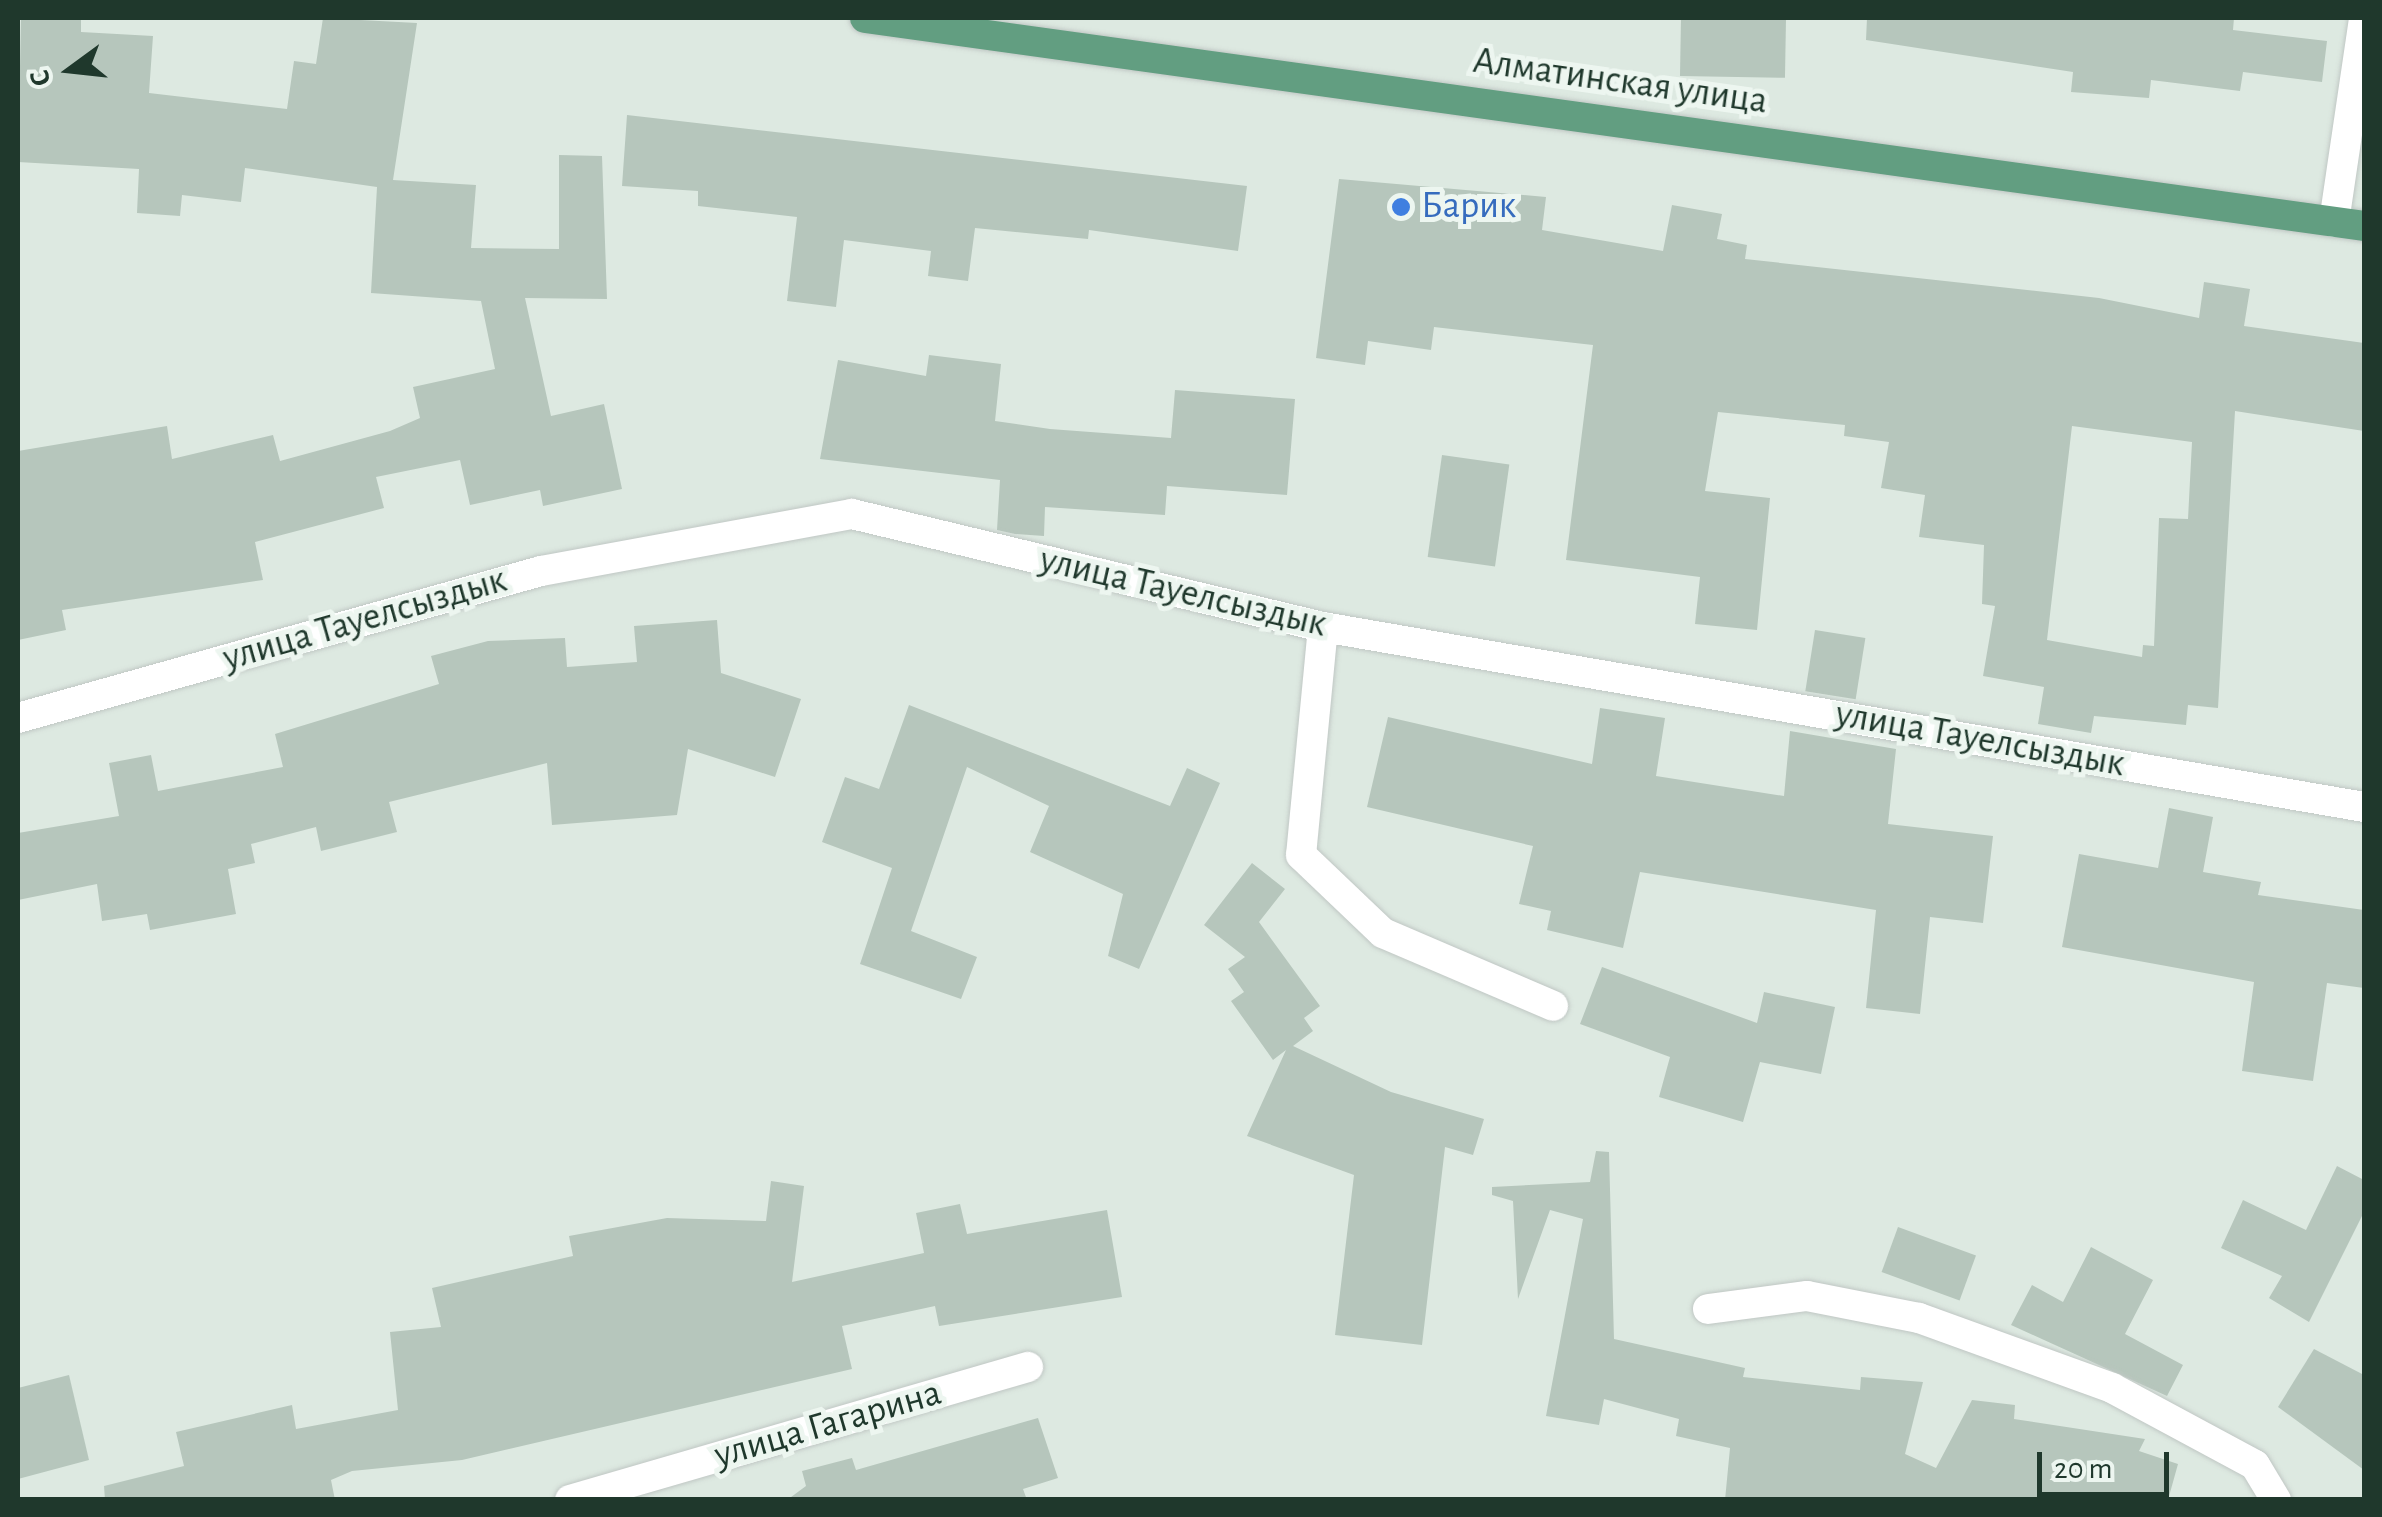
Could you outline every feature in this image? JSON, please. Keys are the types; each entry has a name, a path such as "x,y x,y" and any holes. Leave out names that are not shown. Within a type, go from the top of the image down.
{"main road":[{"name":"Алматинская улица","path":"865,18 2349,224"}],"street":[{"path":"2349,224 2364,18"},
{"name":"улица Тауелсыздык","path":"18,718 541,570 852,514 1324,627 2364,807"},
{"path":"1324,627 1301,855 1383,933 1554,1006"},
{"path":"1708,1309 1807,1296 1919,1318 2112,1388 2256,1465 2276,1500"},
{"name":"улица Гагарина","path":"570,1500 1028,1367"}],"building":[{"path":"21,18 81,18 81,32 153,36 149,93 287,109 294,61 316,64 323,18 417,23 393,180 476,185 471,248 559,249 559,155 602,156 607,299 525,298 551,416 604,404 622,489 543,506 540,490 470,505 460,460 376,477 384,508 255,542 263,580 62,610 66,630 18,640 18,451 167,426 172,459 273,435 280,461 390,431 420,418 413,387 495,369 481,301 371,293 377,187 245,168 241,202 182,195 180,216 137,213 139,169 18,162"},
{"path":"1681,18 1786,20 1785,78 1680,76"},
{"path":"1867,18 2234,18 2233,30 2327,41 2322,82 2243,72 2240,91 2151,80 2149,98 2071,92 2073,72 1866,40"},
{"path":"627,115 1247,186 1238,251 1089,230 1088,239 975,228 968,281 928,276 931,251 844,240 836,307 787,301 797,217 698,206 698,191 622,186"},
{"path":"1339,179 1546,197 1542,230 1663,251 1672,205 1722,214 1717,239 1747,245 1745,259 2099,298 2199,318 2204,282 2250,289 2244,326 2364,343 2364,431 2235,411 2218,708 2188,705 2186,725 2094,716 2091,733 2038,724 2044,687 1983,676 1995,606 1982,604 1984,545 1919,537 1925,495 1881,488 1889,442 1844,436 1845,425 1718,412 1705,491 1770,498 1757,630 1695,624 1700,577 1566,560 1593,345 1434,327 1431,350 1368,341 1365,365 1316,358","holes":["2072,426 2192,442 2188,519 2159,518 2154,646 2143,645 2142,657 2047,640"]},
{"path":"929,355 1001,364 995,421 1050,429 1171,438 1175,390 1295,399 1287,495 1167,486 1165,515 1045,507 1044,536 1015,534 997,530 1000,480 820,459 838,360 926,376"},
{"path":"1442,455 1509,464 1495,566 1428,557"},
{"path":"717,620 721,673 801,699 775,777 688,749 677,815 552,825 547,763 389,802 397,832 321,851 316,827 251,844 255,863 228,869 236,914 150,930 147,914 102,921 97,884 18,900 18,833 119,816 109,763 151,755 158,791 283,767 275,734 439,684 431,656 488,641 565,638 567,667 637,662 634,626"},
{"path":"1815,630 1865,638 1856,699 1805,691"},
{"path":"909,705 1170,806 1187,768 1220,783 1139,969 1108,956 1123,894 1030,852 1049,806 967,767 911,931 977,957 961,999 860,964 892,868 822,842 845,777 879,789"},
{"path":"1600,708 1665,718 1656,776 1784,796 1790,731 1896,749 1888,824 1993,836 1983,923 1930,917 1920,1014 1866,1008 1876,910 1640,872 1623,948 1547,930 1551,911 1519,904 1533,846 1367,807 1388,717 1592,764"},
{"path":"2169,808 2213,817 2203,872 2261,882 2258,895 2364,910 2364,988 2327,983 2313,1081 2242,1071 2254,982 2062,947 2079,854 2158,868"},
{"path":"1252,863 1285,889 1259,922 1320,1006 1304,1018 1313,1031 1293,1046 1391,1092 1484,1119 1473,1155 1445,1147 1422,1345 1335,1335 1354,1175 1247,1136 1286,1050 1273,1060 1231,1001 1244,992 1228,969 1245,957 1204,925"},
{"path":"1602,967 1757,1023 1764,992 1835,1007 1821,1074 1760,1062 1743,1122 1659,1097 1670,1057 1580,1024"},
{"path":"1596,1151 1609,1152 1614,1339 1745,1368 1743,1377 1860,1390 1861,1377 1923,1382 1905,1454 1936,1468 1972,1400 2015,1405 2014,1419 2145,1439 2139,1451 2178,1464 2168,1500 1725,1500 1730,1448 1676,1436 1679,1419 1604,1399 1599,1425 1546,1416 1583,1219 1550,1210 1518,1299 1513,1201 1492,1195 1492,1187 1590,1182"},
{"path":"2337,1166 2364,1180 2364,1212 2309,1322 2269,1298 2282,1276 2221,1248 2243,1200 2306,1230"},
{"path":"771,1181 804,1186 792,1282 924,1253 916,1213 960,1204 967,1234 1107,1210 1122,1297 939,1326 935,1306 842,1326 852,1369 462,1460 352,1471 331,1480 335,1500 105,1500 104,1486 184,1466 176,1432 292,1405 296,1429 398,1410 390,1332 441,1327 432,1288 573,1256 569,1236 667,1218 766,1221"},
{"path":"1898,1227 1976,1255 1960,1300 1882,1272"},
{"path":"2091,1247 2153,1280 2125,1334 2183,1365 2167,1396 2011,1325 2032,1285 2063,1302"},
{"path":"2314,1349 2364,1375 2364,1470 2278,1407"},
{"path":"69,1375 89,1460 18,1479 18,1388"},
{"path":"1038,1418 1058,1478 1023,1489 1027,1500 787,1500 806,1486 802,1471 852,1458 856,1470"}],"place":[{"name":"Барик","path":"1401,207"}]}
